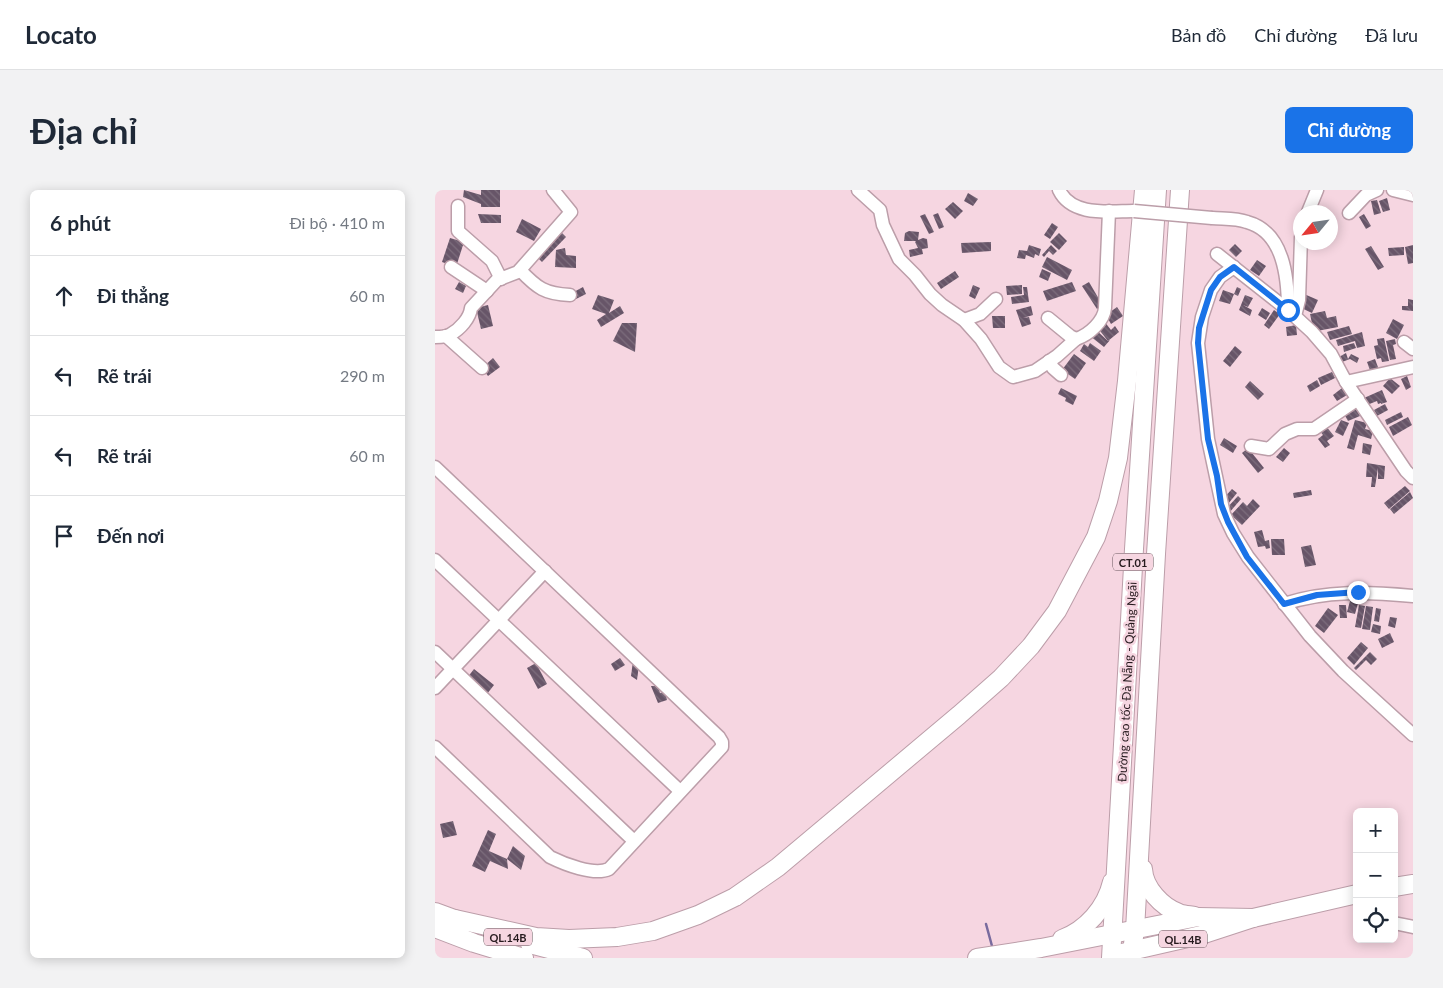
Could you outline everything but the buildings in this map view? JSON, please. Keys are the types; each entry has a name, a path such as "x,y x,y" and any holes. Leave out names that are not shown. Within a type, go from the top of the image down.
{"highway":[{"path":"455,919 536,937 569,939 617,937 653,931 698,915 735,897 777,867 1001,678 1025,652 1057,611 1096,537 1108,502 1118,458 1123,420 1144,190"},
{"name":"Đường cao tốc Đà Nẵng - Quảng Ngãi","path":"1108,957 1113,934 1134,549 1157,190"},
{"name":"Đường cao tốc Đà Nẵng - Quảng Ngãi","path":"1131,955 1135,930 1180,190"},
{"path":"1017,951 1050,944 1074,934 1100,908 1109,894 1115,871 1120,817"},
{"path":"1141,819 1143,875 1148,888 1163,904 1179,913 1198,917"},
{"path":"1398,886 1413,884"},
{"name":"QL.14B","path":"1108,957 1131,955 1253,918 1353,895"},
{"name":"QL.14B","path":"435,912 563,956 583,958"},
{"name":"QL.14B","path":"977,958 1198,917 1253,918"},
{"name":"QL.14B","path":"435,928 474,943 524,958"},
{"path":"1155,958 1160,953 1201,935"}],"street":[{"path":"441,336 450,335 462,324 470,314 471,308 497,280 520,270 571,212 553,190"},
{"path":"858,190 879,210 883,225 899,258 929,294 964,320 981,338 999,367 1013,377 1035,371 1076,339 1087,335 1105,313 1109,210"},
{"path":"1059,190 1068,202 1079,208 1237,219 1249,222 1269,234 1276,245 1288,286 1292,313"},
{"path":"1311,205 1317,190"},
{"path":"1349,213 1366,195 1377,190"},
{"path":"1393,190 1413,195"},
{"path":"458,206 458,231 492,261 501,279"},
{"path":"1292,313 1299,300 1301,250"},
{"path":"1217,254 1292,313 1313,332 1331,354 1357,399 1406,471 1413,478"},
{"path":"451,267 487,291"},
{"path":"1234,267 1220,277 1211,290 1199,328 1198,343 1208,439 1217,476 1221,504 1228,522 1247,557 1284,604 1334,662 1397,722 1413,734"},
{"path":"520,270 536,287 555,294 570,295"},
{"path":"964,320 980,314 997,299"},
{"path":"1047,318 1076,339"},
{"path":"441,336 481,368"},
{"path":"1049,361 1053,368 1061,375"},
{"path":"1346,382 1413,367"},
{"path":"1251,446 1269,449 1285,434 1297,429 1314,429 1357,399"},
{"path":"435,467 719,737 722,742 722,747 609,869 602,872 560,863 550,857 435,747"},
{"path":"435,560 680,792"},
{"path":"435,688 545,571"},
{"path":"1284,604 1305,597 1334,593 1377,593 1413,596"},
{"path":"435,652 634,841"},
{"path":"1398,924 1413,927"}],"waterway":[{"path":"986,924 992,946"}],"route":[{"path":"1288,310 1234,267 1215,282 1201,317 1198,343 1208,439 1217,476 1221,504 1233,534 1247,557 1284,604 1317,595 1358,592"}]}
